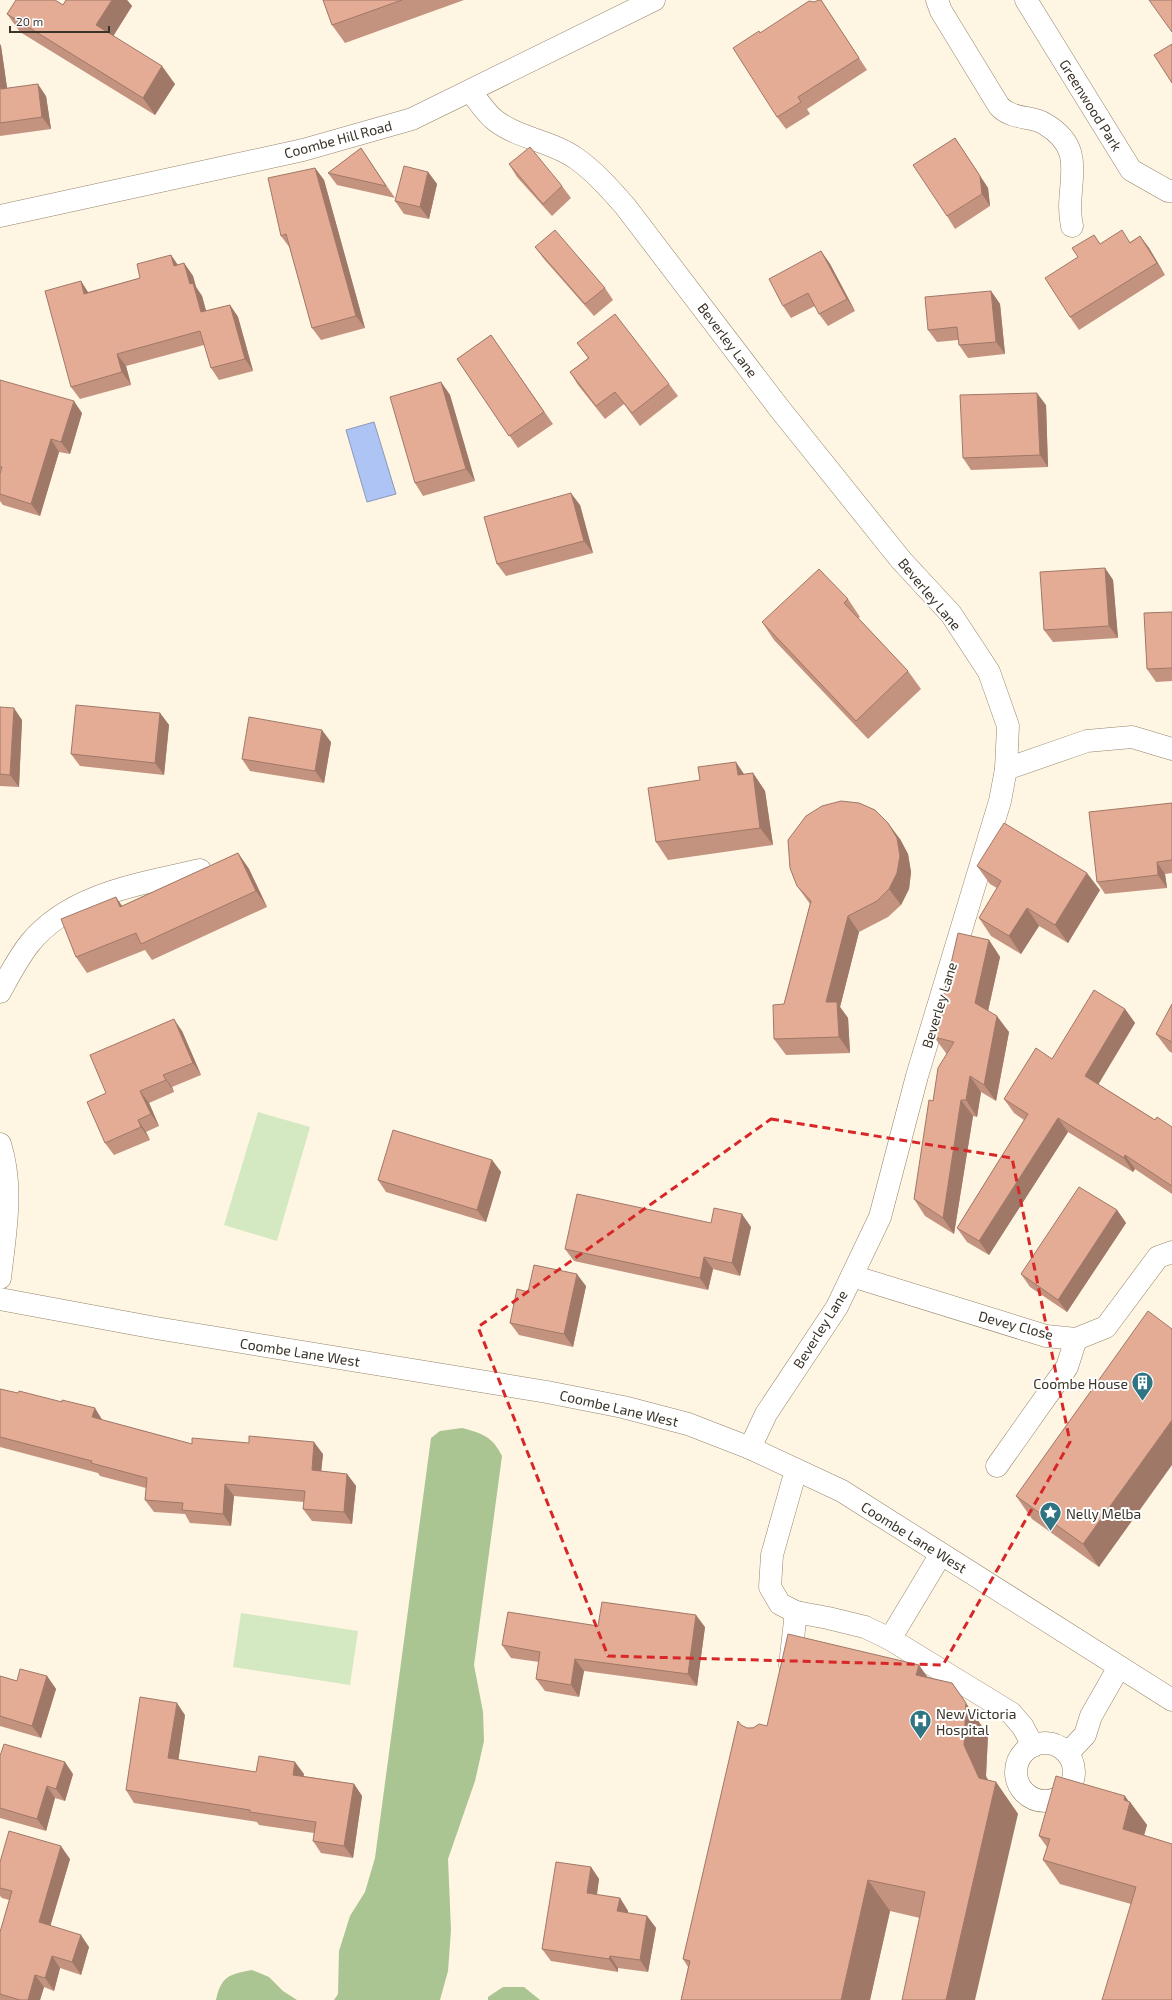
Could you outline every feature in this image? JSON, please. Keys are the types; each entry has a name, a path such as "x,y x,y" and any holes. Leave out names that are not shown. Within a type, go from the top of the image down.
{"street":[{"name":"Coombe Hill Road","path":"0,216 303,150 412,119 654,0"},
{"path":"937,0 941,11 999,106 1010,114 1044,123 1059,134 1072,152 1073,168 1069,212 1072,226"},
{"name":"Greenwood Park","path":"1026,0 1131,170 1168,191 1172,191"},
{"name":"Beverley Lane","path":"470,91 495,120 515,132 556,147 577,159 604,181 779,408 892,548 951,614 989,672 1008,726 1006,769 1000,801 917,1076 880,1217 837,1307 766,1414 750,1448"},
{"path":"1006,769 1087,741 1132,737 1172,749"},
{"path":"0,992 30,943 56,919 90,899 200,870"},
{"path":"0,1144 6,1161 8,1208 0,1278"},
{"name":"Devey Close","path":"852,1276 1046,1336 1076,1339 1106,1327 1158,1258 1172,1252"},
{"name":"Coombe Lane West","path":"0,1299 156,1328 577,1398 622,1407 688,1424 750,1448 842,1491 1172,1700"},
{"path":"997,1466 1067,1367 1076,1339"},
{"path":"796,1470 772,1555 770,1587 780,1604 796,1612 828,1618 865,1628 890,1639 1011,1713 1023,1728 1033,1746"},
{"path":"890,1639 941,1554"},
{"path":"785,1685 791,1662 796,1612"},
{"path":"1068,1753 1085,1735 1091,1716 1119,1667"},
{"path":"1042,1743 1060,1747 1068,1753 1075,1771 1071,1785 1062,1796 1053,1800 1043,1801 1026,1793 1020,1786 1017,1777 1017,1768 1019,1758 1025,1751 1042,1743"}],"highlighted area":[{"path":"771,1119 1012,1158 1070,1442 943,1665 608,1656 478,1327"}],"green space":[{"path":"258,1112 310,1127 277,1241 224,1225"},
{"path":"462,1428 486,1437 494,1444 502,1456 474,1665 483,1712 484,1741 475,1781 448,1859 451,1930 448,1971 440,2000 334,2000 338,1994 339,1951 350,1916 365,1892 375,1858 431,1438 440,1431"},
{"path":"241,1613 358,1631 350,1685 233,1667"},
{"path":"252,1970 269,1977 283,1991 297,2000 216,2000 218,1992 224,1981 232,1975"},
{"path":"503,1987 524,1987 540,2000 488,2000 488,1997"}],"water":[{"path":"374,422 396,494 367,502 346,430"}],"building":[{"path":"16,0 55,0 63,5 66,0 112,0 96,25 162,66 143,98 7,14"},
{"path":"323,0 402,0 332,25"},
{"path":"821,0 859,58 798,97 801,102 777,117 733,48 759,31 760,33 809,1 814,2"},
{"path":"1149,0 1172,0 1172,32"},
{"path":"1172,44 1172,83 1154,55"},
{"path":"0,84 1,89 38,84 42,117 0,123"},
{"path":"955,138 980,176 982,194 947,216 913,165"},
{"path":"530,147 562,186 543,204 509,164"},
{"path":"361,148 386,186 328,173"},
{"path":"404,166 428,172 420,207 395,201"},
{"path":"315,168 356,316 312,328 286,234 281,236 268,178"},
{"path":"555,230 605,288 585,304 535,247"},
{"path":"1122,230 1130,243 1140,236 1157,263 1070,317 1045,278 1078,257 1072,248 1094,235 1100,244"},
{"path":"821,251 847,299 819,314 808,293 783,306 769,279"},
{"path":"171,255 174,266 184,263 190,284 193,283 201,312 230,305 245,359 211,368 200,331 117,354 122,372 71,387 45,291 81,281 84,294 140,278 137,264"},
{"path":"991,291 996,342 959,345 957,327 928,330 925,297"},
{"path":"615,314 669,384 632,413 615,392 596,406 570,372 589,358 577,343"},
{"path":"491,335 544,412 509,436 457,359"},
{"path":"0,380 74,401 61,442 51,439 31,504 0,494 0,474 2,467 0,467"},
{"path":"441,382 466,469 415,483 390,397"},
{"path":"1037,393 1040,455 963,458 960,395"},
{"path":"571,493 584,541 497,564 484,517"},
{"path":"1105,568 1109,626 1044,630 1040,572"},
{"path":"819,569 848,599 844,603 908,671 856,721 762,622"},
{"path":"1172,612 1172,668 1147,669 1144,613"},
{"path":"76,705 160,713 155,763 71,754"},
{"path":"0,707 14,708 10,775 0,774"},
{"path":"249,717 322,730 315,771 242,759"},
{"path":"736,762 738,775 753,773 760,828 656,842 648,788 700,780 698,767"},
{"path":"841,801 859,803 875,810 888,823 897,838 900,856 897,873 889,889 877,901 848,916 826,1002 837,1002 839,1037 774,1039 773,1005 784,1004 811,901 797,886 790,868 788,840 806,816 822,806"},
{"path":"1172,803 1172,860 1157,862 1158,875 1097,882 1089,812"},
{"path":"1004,823 1087,873 1055,925 1027,908 1009,936 979,918 1001,881 977,866"},
{"path":"238,853 256,891 141,944 136,933 76,957 61,919 116,897 120,907"},
{"path":"958,933 989,940 975,1003 997,1016 984,1085 970,1076 966,1100 961,1100 943,1218 914,1199 929,1100 933,1101 938,1068 954,1042 934,1037"},
{"path":"1094,990 1125,1009 1085,1076 1155,1120 1157,1117 1172,1127 1172,1186 1125,1155 1124,1158 1058,1118 979,1241 957,1228 1028,1114 1004,1099 1036,1048 1052,1059"},
{"path":"1172,1004 1172,1042 1156,1034"},
{"path":"174,1019 193,1063 163,1075 166,1080 140,1091 151,1114 138,1120 141,1127 105,1143 87,1102 106,1093 90,1055"},
{"path":"393,1130 492,1160 477,1210 378,1180"},
{"path":"1079,1187 1117,1210 1058,1300 1021,1274"},
{"path":"577,1194 711,1223 714,1208 742,1214 732,1263 704,1257 700,1278 565,1249"},
{"path":"534,1265 577,1274 564,1334 510,1323 517,1289 528,1292"},
{"name":"Coombe House","path":"1148,1311 1172,1329 1172,1420 1083,1544 1016,1496"},
{"path":"0,1389 18,1393 19,1391 62,1402 62,1400 95,1408 92,1417 192,1444 192,1438 249,1443 249,1436 314,1442 312,1470 347,1474 344,1512 303,1509 305,1491 225,1484 223,1514 182,1510 183,1503 145,1500 147,1478 91,1463 92,1461 0,1437"},
{"path":"602,1602 696,1615 688,1674 575,1659 571,1685 536,1679 540,1652 502,1645 508,1612 598,1626"},
{"path":"788,1634 919,1665 916,1675 952,1683 966,1703 964,1745 979,1778 996,1782 946,2000 902,2000 925,1892 868,1880 841,2000 681,2000 690,1961 683,1959 738,1721 741,1725 747,1728 753,1728 759,1724 767,1726"},
{"path":"20,1669 47,1676 32,1726 0,1716 0,1676 17,1681"},
{"path":"140,1697 177,1703 168,1758 256,1772 259,1756 295,1762 293,1775 354,1784 344,1846 313,1841 316,1822 126,1790"},
{"path":"4,1744 65,1762 56,1789 47,1786 37,1819 0,1808 0,1756"},
{"path":"1056,1776 1125,1796 1124,1800 1130,1802 1123,1829 1172,1844 1172,2000 1102,2000 1136,1887 1043,1860 1050,1839 1039,1836"},
{"path":"9,1831 61,1846 39,1922 81,1935 72,1962 52,1956 45,1978 35,1975 28,2000 20,2000 0,1994 0,1932 12,1891 0,1888 0,1862"},
{"path":"556,1862 591,1867 587,1893 620,1898 617,1911 647,1916 640,1960 610,1956 609,1959 542,1949"}],"place":[{"name":"Coombe House","path":"1143,1402"},
{"name":"Nelly Melba","path":"1051,1532"},
{"name":"New Victoria Hospital","path":"920,1740"}]}
